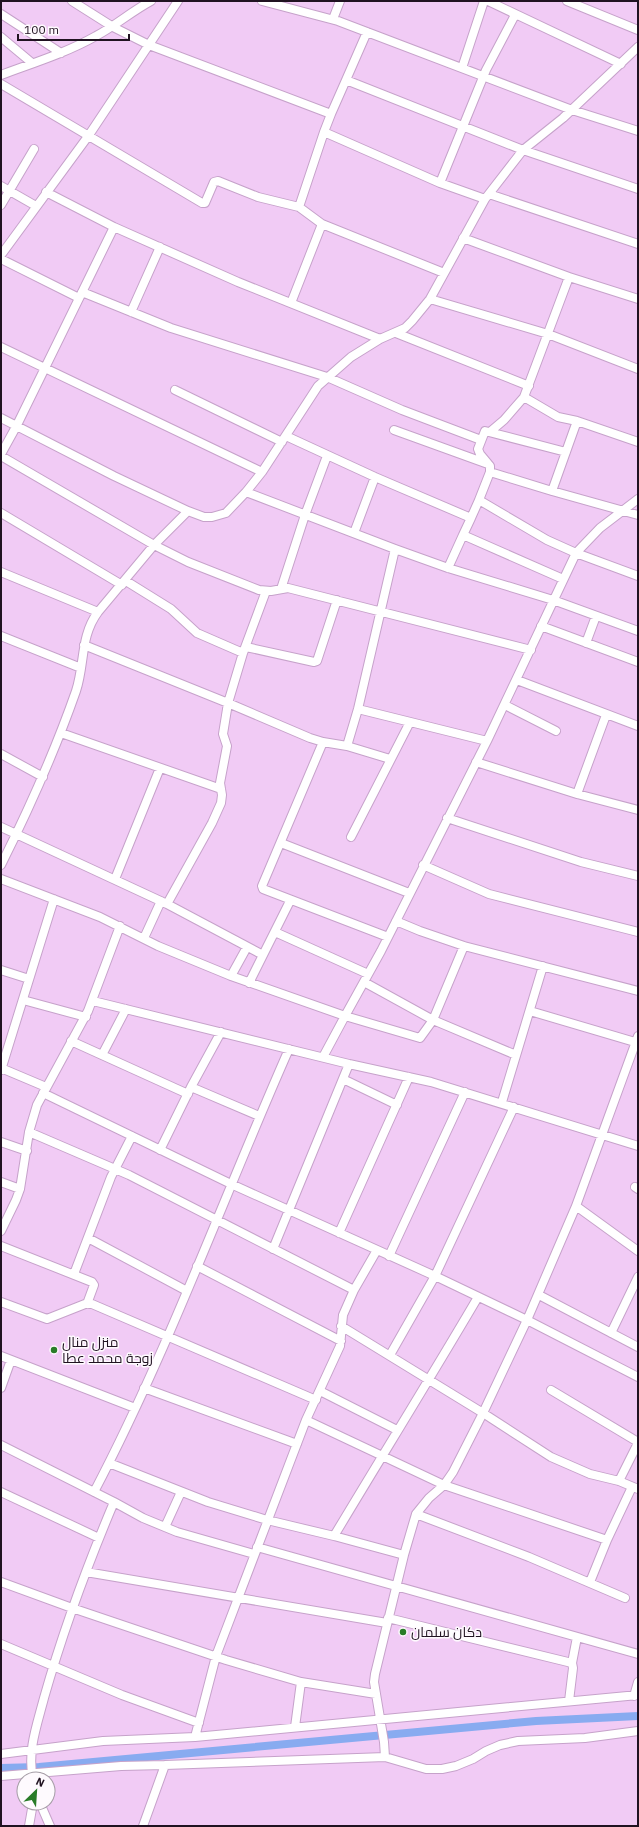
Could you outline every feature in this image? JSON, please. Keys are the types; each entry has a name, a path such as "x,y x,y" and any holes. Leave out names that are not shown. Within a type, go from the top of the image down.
{"street":[{"path":"72,1 113,27 149,45 331,114"},
{"path":"1,255 88,135 178,1"},
{"path":"262,1 333,20 572,110 638,131"},
{"path":"333,20 340,1"},
{"path":"462,68 484,1"},
{"path":"488,1 621,64"},
{"path":"567,1 638,30"},
{"path":"1,75 60,53 113,27 145,2"},
{"path":"1,14 60,53"},
{"path":"440,183 483,76 516,15"},
{"path":"299,207 324,132 367,32"},
{"path":"1,37 32,63"},
{"path":"1,418 114,476 188,511 204,517 219,516 226,513 262,472 308,399 327,377 351,357 380,339 396,333 412,321 430,299 487,197 523,150 572,110 637,51"},
{"path":"346,80 463,128 638,189"},
{"path":"1,84 202,203 205,203 216,181 258,197 299,207 322,224 444,273"},
{"path":"324,132 440,183 638,244"},
{"path":"1,205 34,149"},
{"path":"1,186 36,206"},
{"path":"46,192 114,227 238,282 380,339"},
{"path":"291,302 322,224"},
{"path":"114,227 1,455 154,545 200,567 248,586 266,591 288,588 531,650"},
{"path":"463,238 638,300"},
{"path":"131,312 160,247"},
{"path":"1,259 81,295 131,312 171,328 327,377 402,410 481,440"},
{"path":"491,431 504,420 524,397 570,277"},
{"path":"430,299 548,334 638,369"},
{"path":"396,333 528,386"},
{"path":"1,347 44,369 262,472"},
{"path":"175,390 284,439 471,518"},
{"path":"524,397 558,418 576,421 638,442"},
{"path":"552,491 576,421"},
{"path":"394,430 552,491 638,515"},
{"path":"490,468 479,452 484,431 491,431 566,452"},
{"path":"281,589 305,514 327,456"},
{"path":"448,568 479,500 490,468"},
{"path":"354,533 376,477"},
{"path":"246,492 448,568 554,600 638,631"},
{"path":"323,1057 388,937 422,866 487,741 576,553 600,528 638,499"},
{"path":"479,500 547,540 576,553 638,576"},
{"path":"1,865 43,777 61,733 76,688 89,626 98,612 124,583 154,545 188,511"},
{"path":"1,513 171,609 197,633 244,650 314,662 317,661 337,600"},
{"path":"463,535 563,579"},
{"path":"347,746 358,709 395,549"},
{"path":"1,572 98,612"},
{"path":"144,938 212,823 221,803 222,795 220,783 227,748 224,734 228,702 244,650 266,591"},
{"path":"586,643 596,616"},
{"path":"541,626 638,662"},
{"path":"1,636 81,668"},
{"path":"84,646 228,702 310,738 322,742 347,746 390,759"},
{"path":"517,680 638,726"},
{"path":"505,705 556,731"},
{"path":"358,709 487,741"},
{"path":"576,794 606,715"},
{"path":"351,837 410,722"},
{"path":"61,733 221,789"},
{"path":"322,742 262,886 263,889 290,901 388,937"},
{"path":"1,754 43,777"},
{"path":"476,762 576,794 638,810"},
{"path":"115,879 160,768"},
{"path":"447,818 581,862 638,876"},
{"path":"1,827 115,879 263,955"},
{"path":"281,843 409,893"},
{"path":"422,866 495,896 638,932"},
{"path":"1,879 120,926 178,955 231,976 345,1016 417,1038 422,1036 433,1020 464,946"},
{"path":"54,899 1,1069 160,1150 231,1184 435,1276 527,1320 638,1377"},
{"path":"249,982 290,901"},
{"path":"396,921 464,946 638,991"},
{"path":"1,1230 20,1189 29,1132 37,1105 86,1016 120,926"},
{"path":"275,932 368,974"},
{"path":"231,976 247,947"},
{"path":"502,1102 543,966"},
{"path":"1,970 29,979"},
{"path":"364,982 433,1020 516,1055"},
{"path":"23,1000 86,1016"},
{"path":"92,1001 350,1064 409,1076 502,1102 600,1135 638,1146"},
{"path":"102,1055 126,1009"},
{"path":"385,1757 381,1718 376,1694 375,1674 404,1555 416,1514 429,1498 444,1485 453,1472 539,1295 576,1206 600,1135 637,1040 530,1011"},
{"path":"160,1150 189,1091 221,1032"},
{"path":"71,1041 189,1091 259,1116"},
{"path":"94,1492 168,1336 259,1116 289,1049"},
{"path":"273,1249 288,1209 350,1064"},
{"path":"339,1232 409,1076"},
{"path":"343,1079 396,1105"},
{"path":"389,1256 465,1092"},
{"path":"390,1355 435,1276 514,1107"},
{"path":"29,1132 115,1169 354,1290"},
{"path":"74,1274 115,1169 132,1136"},
{"path":"1,1142 26,1151"},
{"path":"1,1182 20,1189"},
{"path":"576,1206 638,1251"},
{"path":"88,1238 187,1291"},
{"path":"1,1246 94,1283 87,1304"},
{"path":"195,1737 216,1656 306,1420 341,1341 343,1315 354,1290 377,1250"},
{"path":"197,1266 341,1341"},
{"path":"611,1334 638,1277"},
{"path":"539,1295 638,1347"},
{"path":"334,1536 397,1430 430,1380 478,1297"},
{"path":"1,1302 47,1319 87,1304 168,1336 316,1400"},
{"path":"341,1326 483,1413 551,1457 590,1474 619,1481 635,1488 607,1540 590,1582"},
{"path":"1,1356 135,1408"},
{"path":"1,1388 11,1360"},
{"path":"144,1388 297,1444"},
{"path":"551,1390 638,1442 619,1481"},
{"path":"320,1391 397,1430"},
{"path":"306,1420 444,1485 607,1540"},
{"path":"1,1445 164,1527 177,1532 256,1550 397,1587 638,1654"},
{"path":"109,1463 181,1492 267,1520 404,1555"},
{"path":"1,1492 99,1538"},
{"path":"164,1527 181,1492"},
{"path":"32,1771 31,1753 53,1667 72,1608 114,1502"},
{"path":"416,1514 590,1582 625,1598"},
{"path":"86,1572 239,1599 388,1621 572,1663"},
{"path":"1,1582 72,1608 216,1656 301,1682 376,1694"},
{"path":"570,1701 573,1668 572,1663 578,1637"},
{"path":"1,1644 122,1695 199,1723"},
{"path":"295,1727 301,1682"},
{"path":"1,1754 31,1753 103,1741 195,1737 381,1718 636,1695 638,1682"},
{"path":"56,1773 121,1766 385,1757 426,1768 442,1769 456,1766 473,1759 500,1745 518,1741 578,1738 638,1731"},
{"path":"143,1826 165,1765"},
{"path":"1,1776 16,1776"},
{"path":"28,1826 31,1811"},
{"path":"43,1826 44,1813"},
{"path":"44,1813 50,1826"}],"waterway":[{"path":"1,1768 39,1767 536,1721 638,1716"}],"place":[{"name":"منزل منال زوجة محمد عطا","path":"54,1350"},
{"name":"دكان سلمان","path":"403,1632"}]}
